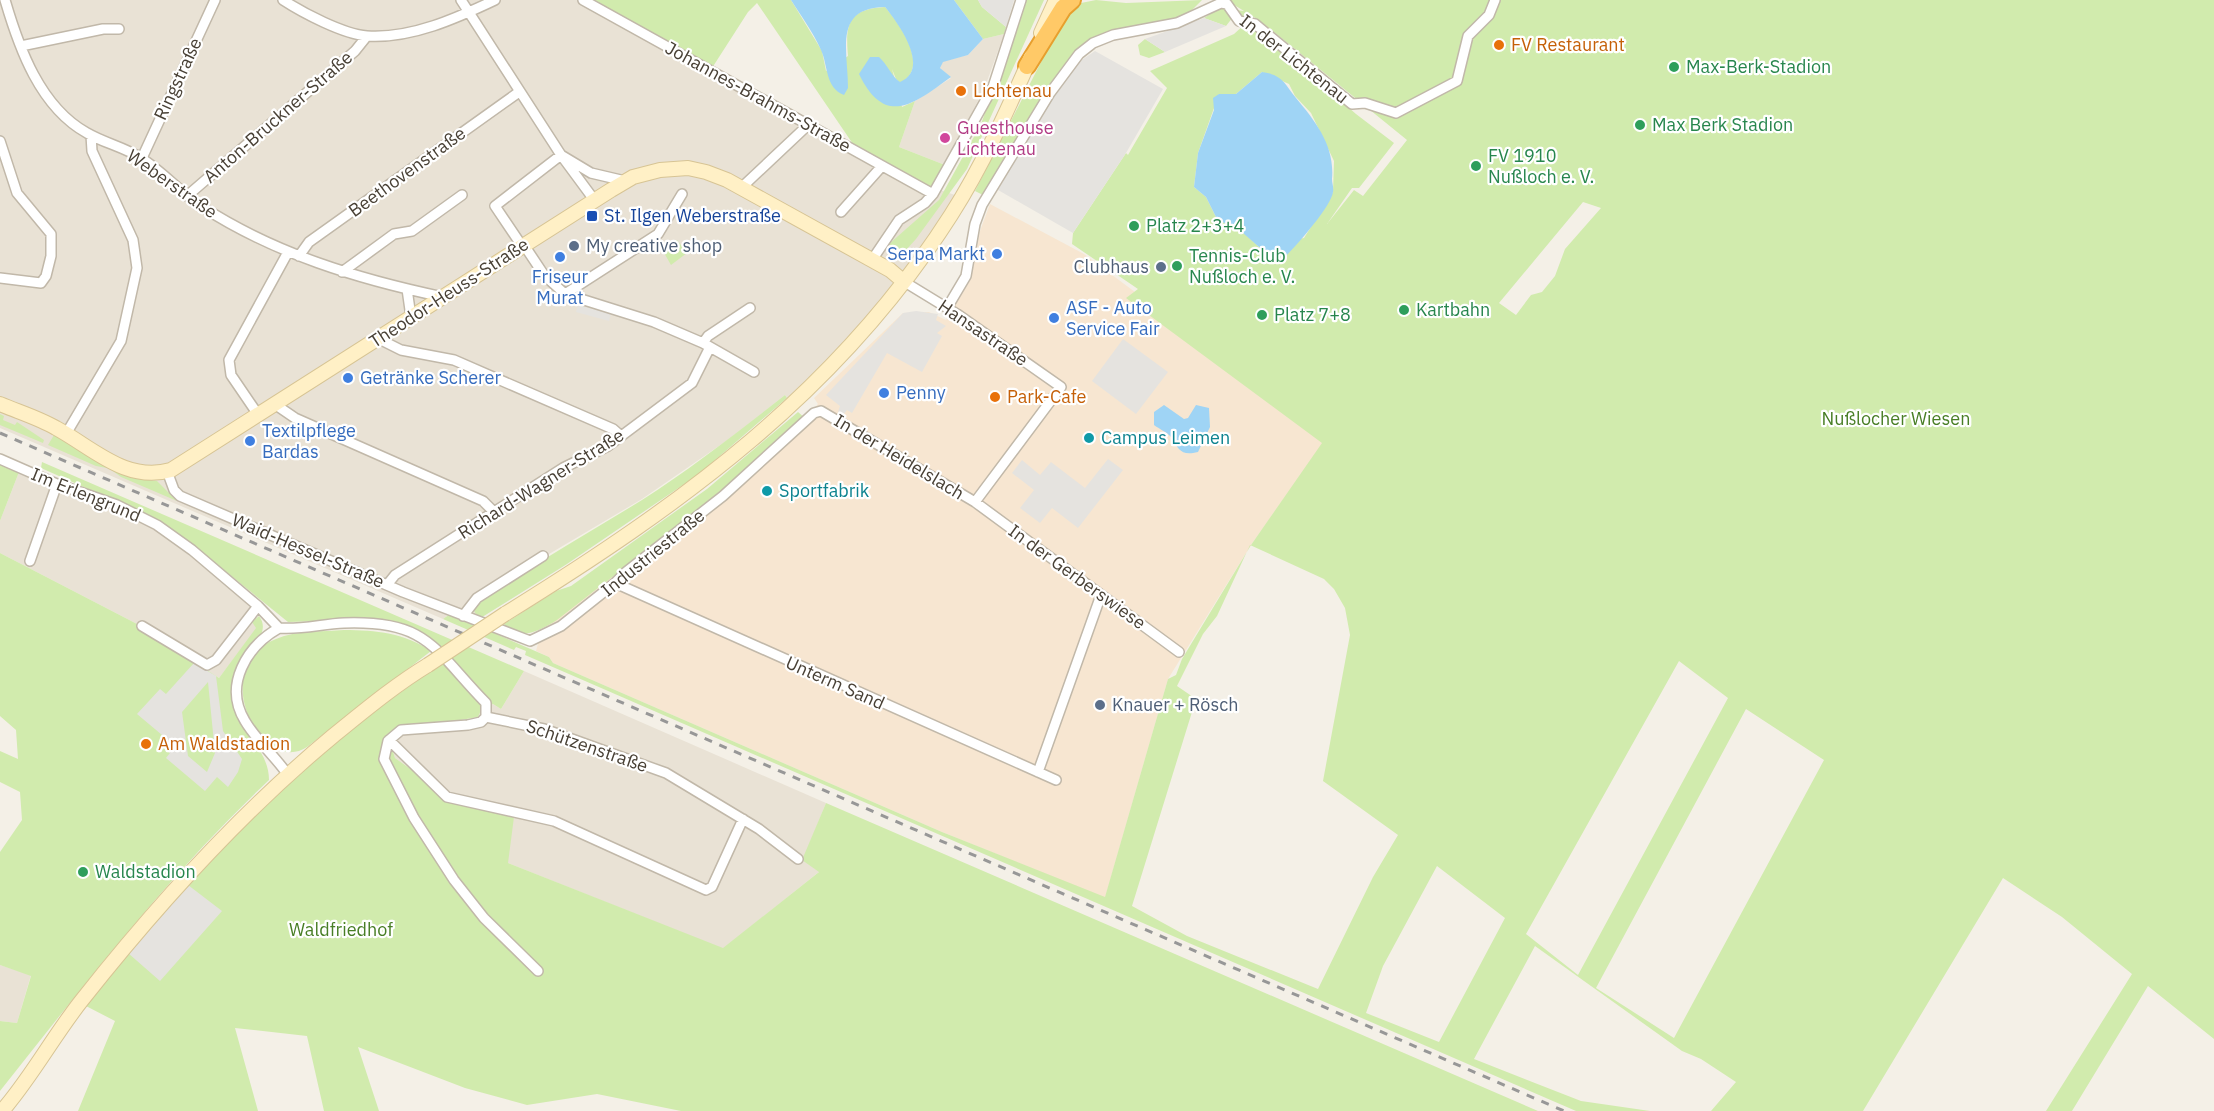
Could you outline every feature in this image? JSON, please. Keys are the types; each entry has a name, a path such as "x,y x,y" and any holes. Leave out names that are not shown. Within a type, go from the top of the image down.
{"highway":[{"path":"1027,66 1063,8 1072,0"}],"main road":[{"path":"8,1108 55,1036 133,936 207,854 288,775 353,720 428,664 620,541 736,455 789,408 830,367 903,281 963,195 985,155 1056,0"},
{"name":"Theodor-Heuss-Straße","path":"0,404 40,420 117,466 142,473 167,471 183,465 625,181 654,171 688,168 716,175 872,260 903,281"}],"street":[{"name":"Weberstraße","path":"5,0 33,74 52,102 70,121 91,135 142,158 187,196 243,231 288,252 342,272 443,297"},
{"name":"Ringstraße","path":"142,158 215,0"},
{"path":"283,0 342,29 367,36 418,29 468,13 495,0"},
{"path":"461,0 519,92 595,201"},
{"name":"Johannes-Brahms-Straße","path":"583,0 933,194"},
{"path":"872,260 899,220 925,203 933,194 993,87 1021,0"},
{"name":"In der Lichtenau","path":"947,308 966,276 975,224 982,206 1064,71 1094,43 1113,35 1166,26 1221,3 1227,3 1239,21 1255,24 1352,104 1365,103 1396,113 1457,81 1468,36 1489,15 1495,0"},
{"path":"21,46 103,29 119,29"},
{"name":"Anton-Bruckner-Straße","path":"187,196 355,51 367,36"},
{"name":"Beethovenstraße","path":"299,256 309,242 519,92"},
{"path":"741,188 808,125"},
{"path":"66,434 121,341 137,268 133,240 92,151 91,135"},
{"path":"0,141 15,189 50,232 52,251 46,276 41,283 0,278"},
{"path":"561,155 591,173 625,181"},
{"path":"561,155 495,206 544,275 565,294 631,313 706,345 754,372"},
{"path":"841,212 882,166"},
{"path":"565,294 658,234 682,194"},
{"path":"342,272 394,234 412,231 462,195"},
{"path":"259,416 231,375 229,360 288,252"},
{"name":"Hansastraße","path":"903,281 947,308 1061,387 975,502"},
{"path":"407,289 411,317"},
{"path":"706,345 708,336 750,308"},
{"path":"379,339 401,350 454,360 613,429 621,436"},
{"name":"Richard-Wagner-Straße","path":"387,585 395,575 563,468 598,453 692,383 706,345"},
{"path":"276,405 295,418 483,501 494,512"},
{"name":"In der Heidelslach","path":"824,412 975,502"},
{"name":"Industriestraße","path":"463,616 523,640 534,641 561,627 626,572 723,496 814,413 824,412"},
{"name":"Im Erlengrund","path":"0,459 57,484 108,501 157,525 184,543 258,606 279,628"},
{"name":"Waid-Hessel-Straße","path":"167,471 174,490 180,496 463,616"},
{"path":"30,561 57,484"},
{"name":"In der Gerberswiese","path":"975,502 1179,652"},
{"path":"463,616 477,598 543,556"},
{"name":"Unterm Sand","path":"615,583 1056,780"},
{"path":"1038,772 1101,595"},
{"path":"142,626 207,665 216,660 258,606"},
{"path":"288,775 244,721 236,693 239,673 246,658 270,633 279,628 364,624 413,633 444,654 466,685 486,703 486,717 479,723 455,728 404,730 389,740 384,755 389,773 433,850 484,918 538,971"},
{"name":"Schützenstraße","path":"486,717 544,729 666,773 743,819 798,859"},
{"path":"389,740 447,797 554,821 706,890 712,887 743,819"}],"shaded area":[{"path":"0,0 591,0 925,185 964,198 795,408 785,395 732,437 642,499 544,557 479,618 469,623 450,614 443,619 0,428"},
{"path":"978,0 1014,0 1006,27 982,7"},
{"path":"1204,18 1226,26 1165,52 1145,39"},
{"path":"1004,34 985,87 945,165 899,147 915,101 951,78 940,68 943,61 968,55 983,39"},
{"path":"1095,51 1163,89 1126,153 1073,233 998,190 1057,87 1076,64"},
{"path":"990,204 1084,254 1135,292 1127,298 1323,443 1251,545 1168,679 1105,898 942,832 553,663 549,657 536,651 542,629 610,578 805,418 818,404 814,398 903,313 929,312 946,320 971,279 980,231"},
{"path":"578,305 611,314 609,321 576,312"},
{"path":"916,311 938,314 936,320 946,326 937,333 942,336 922,372 887,353 852,413 847,410 843,415 838,412 840,406 826,395 903,313"},
{"path":"1123,339 1168,372 1136,414 1092,381"},
{"path":"1108,459 1123,470 1078,528 1052,508 1040,523 1020,508 1034,490 1012,473 1022,460 1040,475 1051,462 1085,488"},
{"path":"19,472 64,491 83,487 92,490 152,517 196,546 262,603 252,622 257,628 219,678 139,625 0,553 0,521"},
{"path":"194,663 216,676 223,731 242,759 238,772 228,787 217,777 205,791 166,758 170,753 161,746 168,740 137,714 160,689 166,694","holes":["208,682 215,753 207,772 188,756 182,712"]},
{"path":"524,671 826,803 803,860 820,871 723,949 508,863 460,804 395,758 388,736 399,725 463,721 478,717 481,708 493,704 501,709"},
{"path":"188,885 222,911 160,981 128,953"},
{"path":"0,965 31,975 17,1023 0,1021"}],"green space":[{"path":"591,0 791,0 822,51 826,71 848,56 847,35 852,20 864,11 885,7 905,35 913,57 913,67 909,76 900,83 892,69 902,107 915,101 899,147 945,165 932,188 855,147 757,3 748,12 712,68"},
{"path":"954,0 978,0 982,7 1006,27 1004,34 983,39"},
{"path":"1026,0 1044,0 967,169 916,239 906,250 893,252 889,244 939,200 981,124"},
{"path":"1096,0 1126,3 1202,0 1190,12 1179,17 1114,32 1086,44 1061,69 983,195 975,191 1062,21 1081,3"},
{"name":"Nußlocher Wiesen","path":"1226,0 2214,0 2214,1039 2148,986 2072,1111 2046,1111 2132,974 2062,917 2003,878 1863,1111 1711,1111 1736,1082 1701,1059 1682,1051 1535,946 1474,1059 1581,1101 1650,1111 1576,1111 525,655 526,651 516,647 514,650 443,619 450,614 549,657 553,663 942,832 1105,897 1168,679 1176,675 1182,659 1247,552 1217,616 1203,634 1177,686 1196,699 1132,906 1187,936 1318,989 1373,877 1398,835 1323,781 1350,635 1345,608 1334,589 1324,579 1251,545 1322,443 1126,298 1138,289 1072,244 1073,233 1126,153 1128,155 1167,88 1150,71 1234,34 1245,24 1272,41 1356,114 1394,143 1359,188 1352,188 1327,224 1354,190 1363,196 1407,140 1264,24 1254,17 1244,18 1236,10 1244,11","holes":["1262,72 1289,84 1295,96 1311,113 1334,161 1333,192 1304,238 1259,247 1244,233 1217,219 1206,197 1194,187 1198,153 1219,94 1236,94","1583,202 1601,208 1565,249 1555,276 1542,292 1531,295 1516,315 1499,303","1679,661 1728,698 1578,975 1526,934","1746,709 1824,760 1674,1038 1596,988","1437,866 1505,918 1439,1042 1366,1013 1383,966"]},
{"path":"1221,7 1233,17 1226,26 1204,18"},
{"path":"1145,39 1165,52 1149,58 1140,55 1138,45"},
{"path":"677,240 687,253 671,265 663,251"},
{"path":"785,395 787,398 699,474 567,564 479,619 471,606 661,488"},
{"path":"798,412 805,418 745,471 557,620 537,631 523,634 510,630 504,624 556,591 571,586 707,489"},
{"path":"0,414 4,416 3,420 15,425 17,422 44,440 43,443 0,425"},
{"path":"54,435 107,468 96,466 48,445"},
{"name":"Waldfriedhof","path":"42,462 524,671 501,709 493,704 482,708 478,717 443,723 399,725 388,736 395,758 460,804 514,817 508,863 723,948 819,872 802,860 826,803 1538,1111 681,1111 597,1094 527,1105 465,1088 358,1047 379,1111 324,1111 307,1036 235,1028 258,1111 78,1111 115,1021 86,1006 125,957 210,861 254,816 349,732 452,657 433,641 395,624 355,620 288,622 187,540 160,521 41,468"},
{"path":"0,463 19,472 0,521"},
{"path":"110,469 134,478 157,481 177,501 121,477"},
{"path":"0,553 139,625 219,678 256,628 252,622 259,616 263,630 241,662 232,689 237,714 263,756 269,780 162,891 0,1091 0,1021 17,1023 31,976 0,965 0,852 22,820 20,792 0,782 0,751 18,759 16,730 0,716"},
{"path":"344,630 400,636 431,651 307,747 290,752 273,747 259,733 248,715 243,693 245,672 255,653 284,636"}],"water":[{"path":"791,0 954,0 983,39 968,55 943,62 940,68 951,77 925,96 901,106 890,106 879,101 869,91 859,74 870,57 879,57 900,82 909,76 913,67 913,57 904,35 885,7 868,9 857,15 850,23 846,46 848,88 844,95 838,92 830,82 818,43"},
{"path":"1262,72 1282,80 1310,116 1323,135 1332,167 1331,199 1312,226 1284,258 1259,247 1243,233 1217,219 1206,197 1194,187 1198,153 1214,110 1213,98 1219,94 1236,94"},
{"path":"1164,405 1184,419 1188,418 1196,405 1209,408 1210,427 1198,452 1181,451 1169,435 1154,425 1154,412"}],"railway":[{"path":"0,433 1564,1111"}],"place":[{"name":"FV Restaurant","path":"1499,45"},
{"name":"Max-Berk-Stadion","path":"1674,67"},
{"name":"Lichtenau","path":"961,91"},
{"name":"Max Berk Stadion","path":"1640,125"},
{"name":"Guesthouse Lichtenau","path":"945,138"},
{"name":"FV 1910 Nußloch e. V.","path":"1476,166"},
{"name":"St. Ilgen Weberstraße","path":"592,216"},
{"name":"Platz 2+3+4","path":"1134,226"},
{"name":"My creative shop","path":"574,246"},
{"name":"Serpa Markt","path":"997,254"},
{"name":"Friseur Murat","path":"560,257"},
{"name":"Tennis-Club Nußloch e. V.","path":"1177,266"},
{"name":"Clubhaus","path":"1161,267"},
{"name":"Kartbahn","path":"1404,310"},
{"name":"Platz 7+8","path":"1262,315"},
{"name":"ASF - Auto Service Fair","path":"1054,318"},
{"name":"Getränke Scherer","path":"348,378"},
{"name":"Penny","path":"884,393"},
{"name":"Park-Cafe","path":"995,397"},
{"name":"Campus Leimen","path":"1089,438"},
{"name":"Textilpflege Bardas","path":"250,441"},
{"name":"Sportfabrik","path":"767,491"},
{"name":"Knauer + Rösch","path":"1100,705"},
{"name":"Am Waldstadion","path":"146,744"},
{"name":"Waldstadion","path":"83,872"}]}
